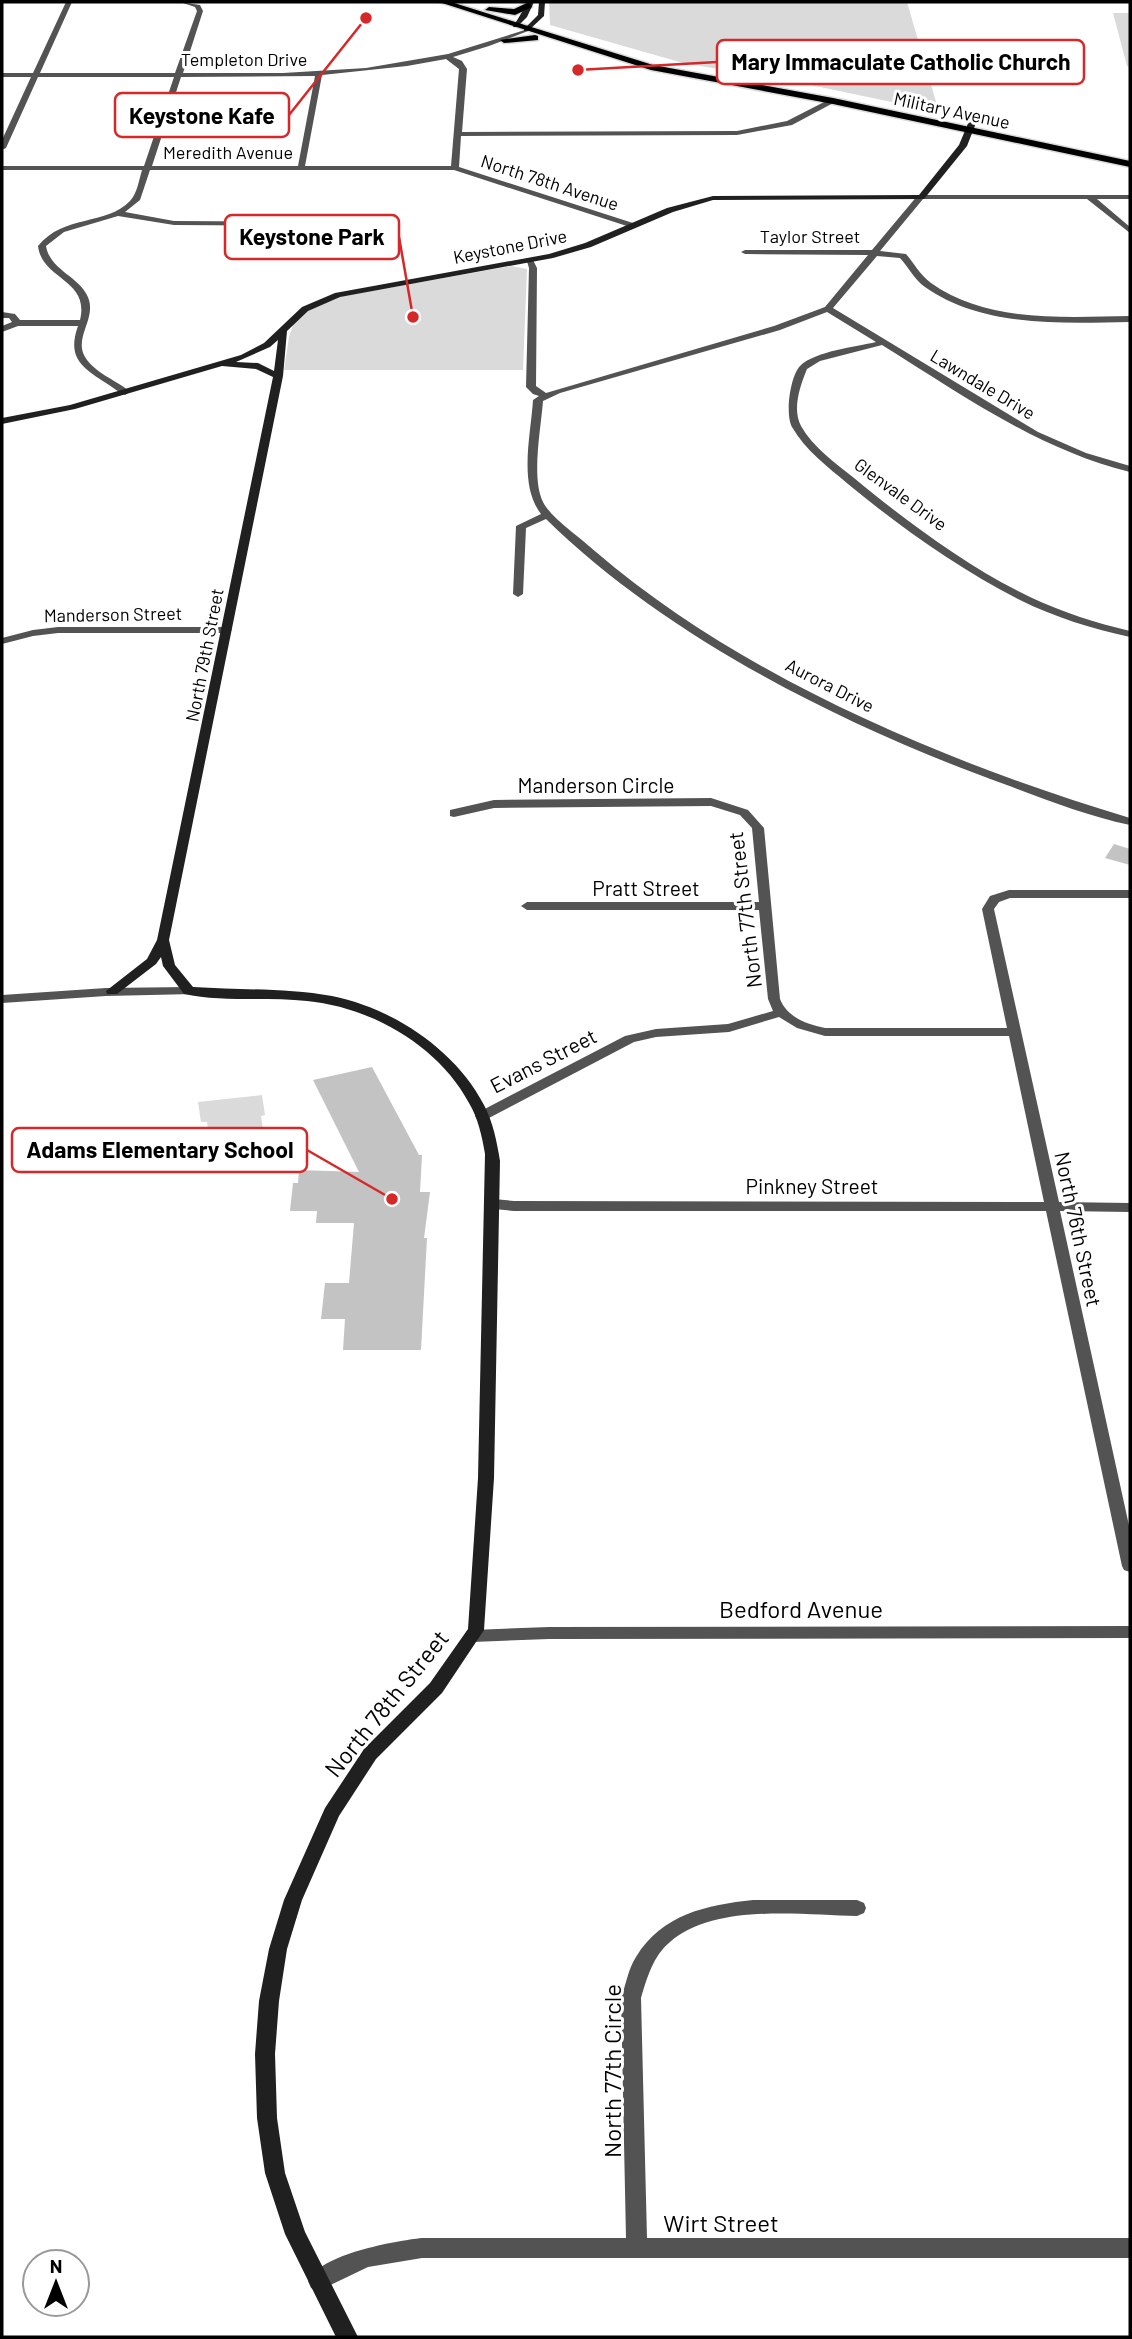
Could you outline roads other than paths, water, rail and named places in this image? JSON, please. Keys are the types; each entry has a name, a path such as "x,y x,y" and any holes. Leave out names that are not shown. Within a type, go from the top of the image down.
{"main road":[{"name":"Military Avenue","path":"443,2 666,64 807,89 1130,164"},
{"name":"Military Avenue","path":"466,2 557,39 651,67 1130,157"},
{"path":"489,10 512,12 530,3"},
{"path":"504,40 557,39"}],"street":[{"path":"2,148 69,2"},
{"path":"125,392 81,358 77,344 87,309 84,295 44,257 42,246 54,234 117,213 136,200 200,11 193,4 183,2"},
{"path":"524,25 541,16 542,2"},
{"path":"524,25 530,3"},
{"name":"Templeton Drive","path":"2,75 319,74 382,68 504,40 524,25"},
{"name":"Templeton Drive","path":"483,46 524,25"},
{"name":"North 78th Avenue","path":"445,55 459,63 463,69 455,168 633,226"},
{"path":"301,168 319,74"},
{"path":"458,134 737,133 789,123 833,101"},
{"path":"518,594 521,526 549,514 538,502 534,491 538,400 777,328 828,309 963,146 972,127"},
{"name":"Meredith Avenue","path":"2,168 455,168"},
{"name":"Keystone Drive","path":"2,421 55,411 223,363 260,349 283,332 306,309 338,295 530,260 579,248 690,203 724,197 1130,197"},
{"path":"1089,197 1094,204 1130,231"},
{"path":"117,213 174,223 309,224 335,228"},
{"name":"Taylor Street","path":"745,252 875,253 903,256 927,284 951,297 985,309 1051,319 1130,319"},
{"path":"530,260 533,268 531,387 536,393 547,396"},
{"name":"Lawndale Drive","path":"828,309 1035,434 1083,454 1130,469"},
{"path":"2,315 12,316 17,323"},
{"path":"2,329 17,323 84,323"},
{"name":"North 79th Street","path":"112,991 152,961 163,940 278,376 283,332"},
{"name":"Glenvale Drive","path":"885,342 817,359 803,368 793,413 807,442 881,505 1005,588 1059,613 1130,634"},
{"path":"223,363 258,366 278,376"},
{"name":"Aurora Drive","path":"549,514 592,553 650,599 789,684 994,779 1130,822"},
{"name":"Manderson Street","path":"2,641 58,630 227,630"},
{"name":"Manderson Circle","path":"454,813 494,804 710,802 738,808"},
{"name":"North 77th Street","path":"738,808 749,815 758,828 774,999 782,1012"},
{"name":"North 76th Street","path":"1130,894 1009,894 991,901 988,909 1130,1566"},
{"name":"Pratt Street","path":"527,906 765,906"},
{"path":"163,940 169,966 189,991"},
{"name":"Evans Street","path":"2,999 112,991 189,991 349,1004 376,1014 425,1043 443,1060 476,1101 482,1116 630,1039 656,1033 729,1028 782,1012"},
{"path":"782,1012 794,1023 825,1032 1014,1032"},
{"name":"North 78th Street","path":"347,2337 295,2234 275,2173 267,2118 265,2054 269,2001 278,1949 293,1900 316,1844 353,1777 370,1754 436,1688 476,1630 486,1478 494,1204 493,1161 482,1116"},
{"name":"Pinkney Street","path":"494,1204 1130,1207"},
{"name":"Bedford Avenue","path":"473,1636 549,1633 1130,1632"},
{"name":"North 77th Circle","path":"637,2249 631,1998 639,1967 651,1948 667,1932 706,1913 729,1909 857,1908"},
{"name":"Wirt Street","path":"318,2281 344,2264 366,2255 399,2249 1130,2248"}],"place":[{"name":"Keystone Kafe","path":"366,18"},
{"name":"Mary Immaculate Catholic Church","path":"578,70"},
{"name":"Keystone Park","path":"413,317"},
{"name":"Adams Elementary School","path":"392,1199"}]}
